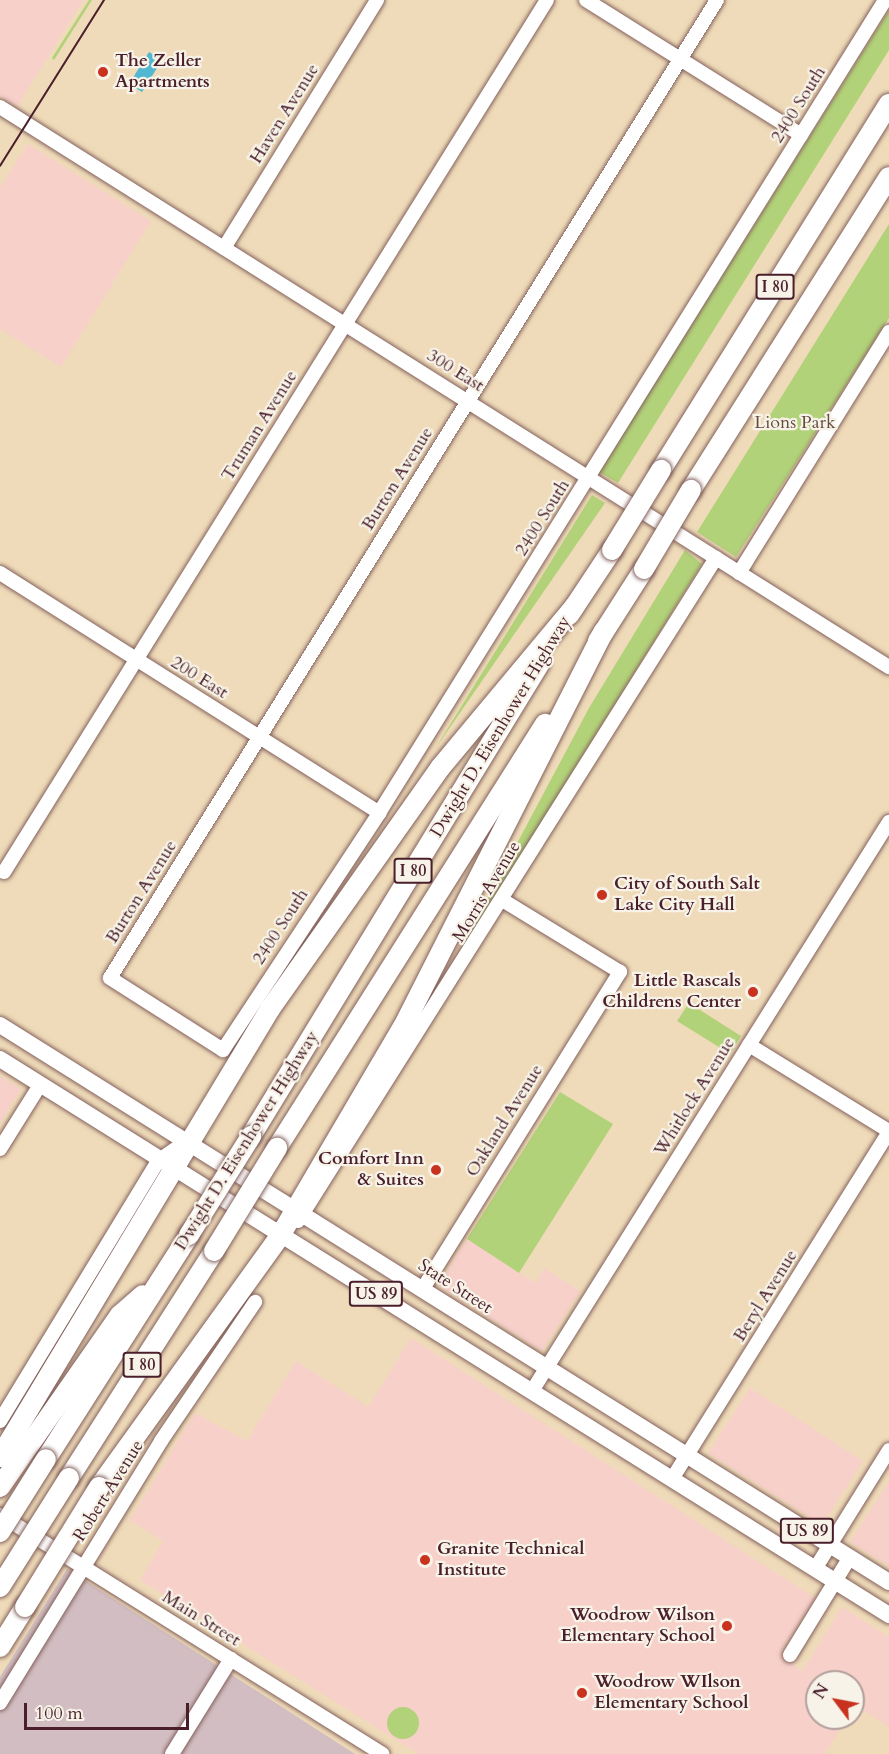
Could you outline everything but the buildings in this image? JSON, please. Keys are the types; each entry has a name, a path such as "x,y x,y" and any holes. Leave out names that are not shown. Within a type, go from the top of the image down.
{"highway":[{"name":"Dwight D. Eisenhower Highway","path":"0,1533 251,1136 575,606 889,105"},
{"name":"Dwight D. Eisenhower Highway","path":"0,1587 214,1251 889,177"},
{"path":"0,1487 10,1453 165,1165 187,1141 270,1009 440,768 575,606"},
{"path":"0,1647 99,1487 280,1236 300,1212 406,1021 604,632"},
{"path":"10,1453 120,1315 159,1281"}],"main road":[{"name":"State Street","path":"0,1025 889,1582"},
{"name":"US 89","path":"0,1059 165,1165 889,1615"}],"street":[{"name":"Haven Avenue","path":"224,248 377,0"},
{"name":"Truman Avenue","path":"4,872 547,0"},
{"path":"586,0 801,135"},
{"name":"Burton Avenue","path":"223,1050 110,978 717,0"},
{"name":"2400 South","path":"223,1050 379,813 885,0"},
{"name":"300 East","path":"0,107 888,666"},
{"path":"740,573 889,332"},
{"name":"Morris Avenue","path":"300,1212 504,901 716,558"},
{"name":"200 East","path":"0,573 379,813"},
{"name":"Whitlock Avenue","path":"532,1391 889,822"},
{"name":"Oakland Avenue","path":"422,1290 620,972 504,901"},
{"path":"749,1045 889,1131"},
{"path":"0,1149 40,1085"},
{"name":"Beryl Avenue","path":"672,1479 889,1131"},
{"path":"0,1421 165,1165"},
{"name":"Robert Avenue","path":"0,1703 83,1567 255,1302"},
{"path":"815,1569 889,1450"},
{"name":"Main Street","path":"0,1515 383,1754"},
{"path":"790,1655 850,1557"},
{"path":"172,1754 231,1659"}],"shaded area":[{"path":"0,0 83,0 17,107 0,96"},
{"path":"28,144 151,221 61,367 0,329 0,188"},
{"path":"0,1076 21,1089 0,1123"},
{"path":"467,1239 535,1283 544,1268 580,1291 542,1351 438,1285"},
{"name":"Granite Technical Institute","path":"411,1338 815,1598 780,1653 802,1672 842,1607 889,1637 889,1727 865,1711 865,1670 805,1670 805,1730 840,1730 825,1754 419,1754 140,1580 163,1541 130,1520 195,1413 247,1441 296,1361 368,1407"},
{"path":"750,1388 863,1461 822,1525 708,1453"},
{"path":"889,1481 889,1566 850,1542"},
{"path":"67,1569 355,1754 0,1754 0,1677"}],"green space":[{"path":"89,0 92,0 54,60 52,58"},
{"path":"889,10 889,50 618,483 599,472"},
{"name":"Lions Park","path":"889,224 889,318 736,557 697,532"},
{"path":"592,495 605,503 435,749"},
{"path":"685,550 702,564 449,971 589,708"},
{"path":"689,1003 741,1036 730,1054 677,1021"},
{"path":"560,1092 613,1124 519,1273 467,1239"},
{"path":"403,1707 414,1712 419,1723 414,1734 403,1739 392,1734 387,1723 392,1712"}],"water":[{"path":"149,52 162,60 142,92 129,84"}],"tram line":[{"path":"0,166 104,0"}],"place":[{"name":"The Zeller Apartments","path":"103,72"},
{"name":"City of South Salt Lake City Hall","path":"602,895"},
{"name":"Little Rascals Childrens Center","path":"753,992"},
{"name":"Comfort Inn & Suites","path":"436,1170"},
{"name":"Granite Technical Institute","path":"425,1560"},
{"name":"Woodrow Wilson Elementary School","path":"727,1626"},
{"name":"Woodrow WIlson Elementary School","path":"582,1693"}]}
